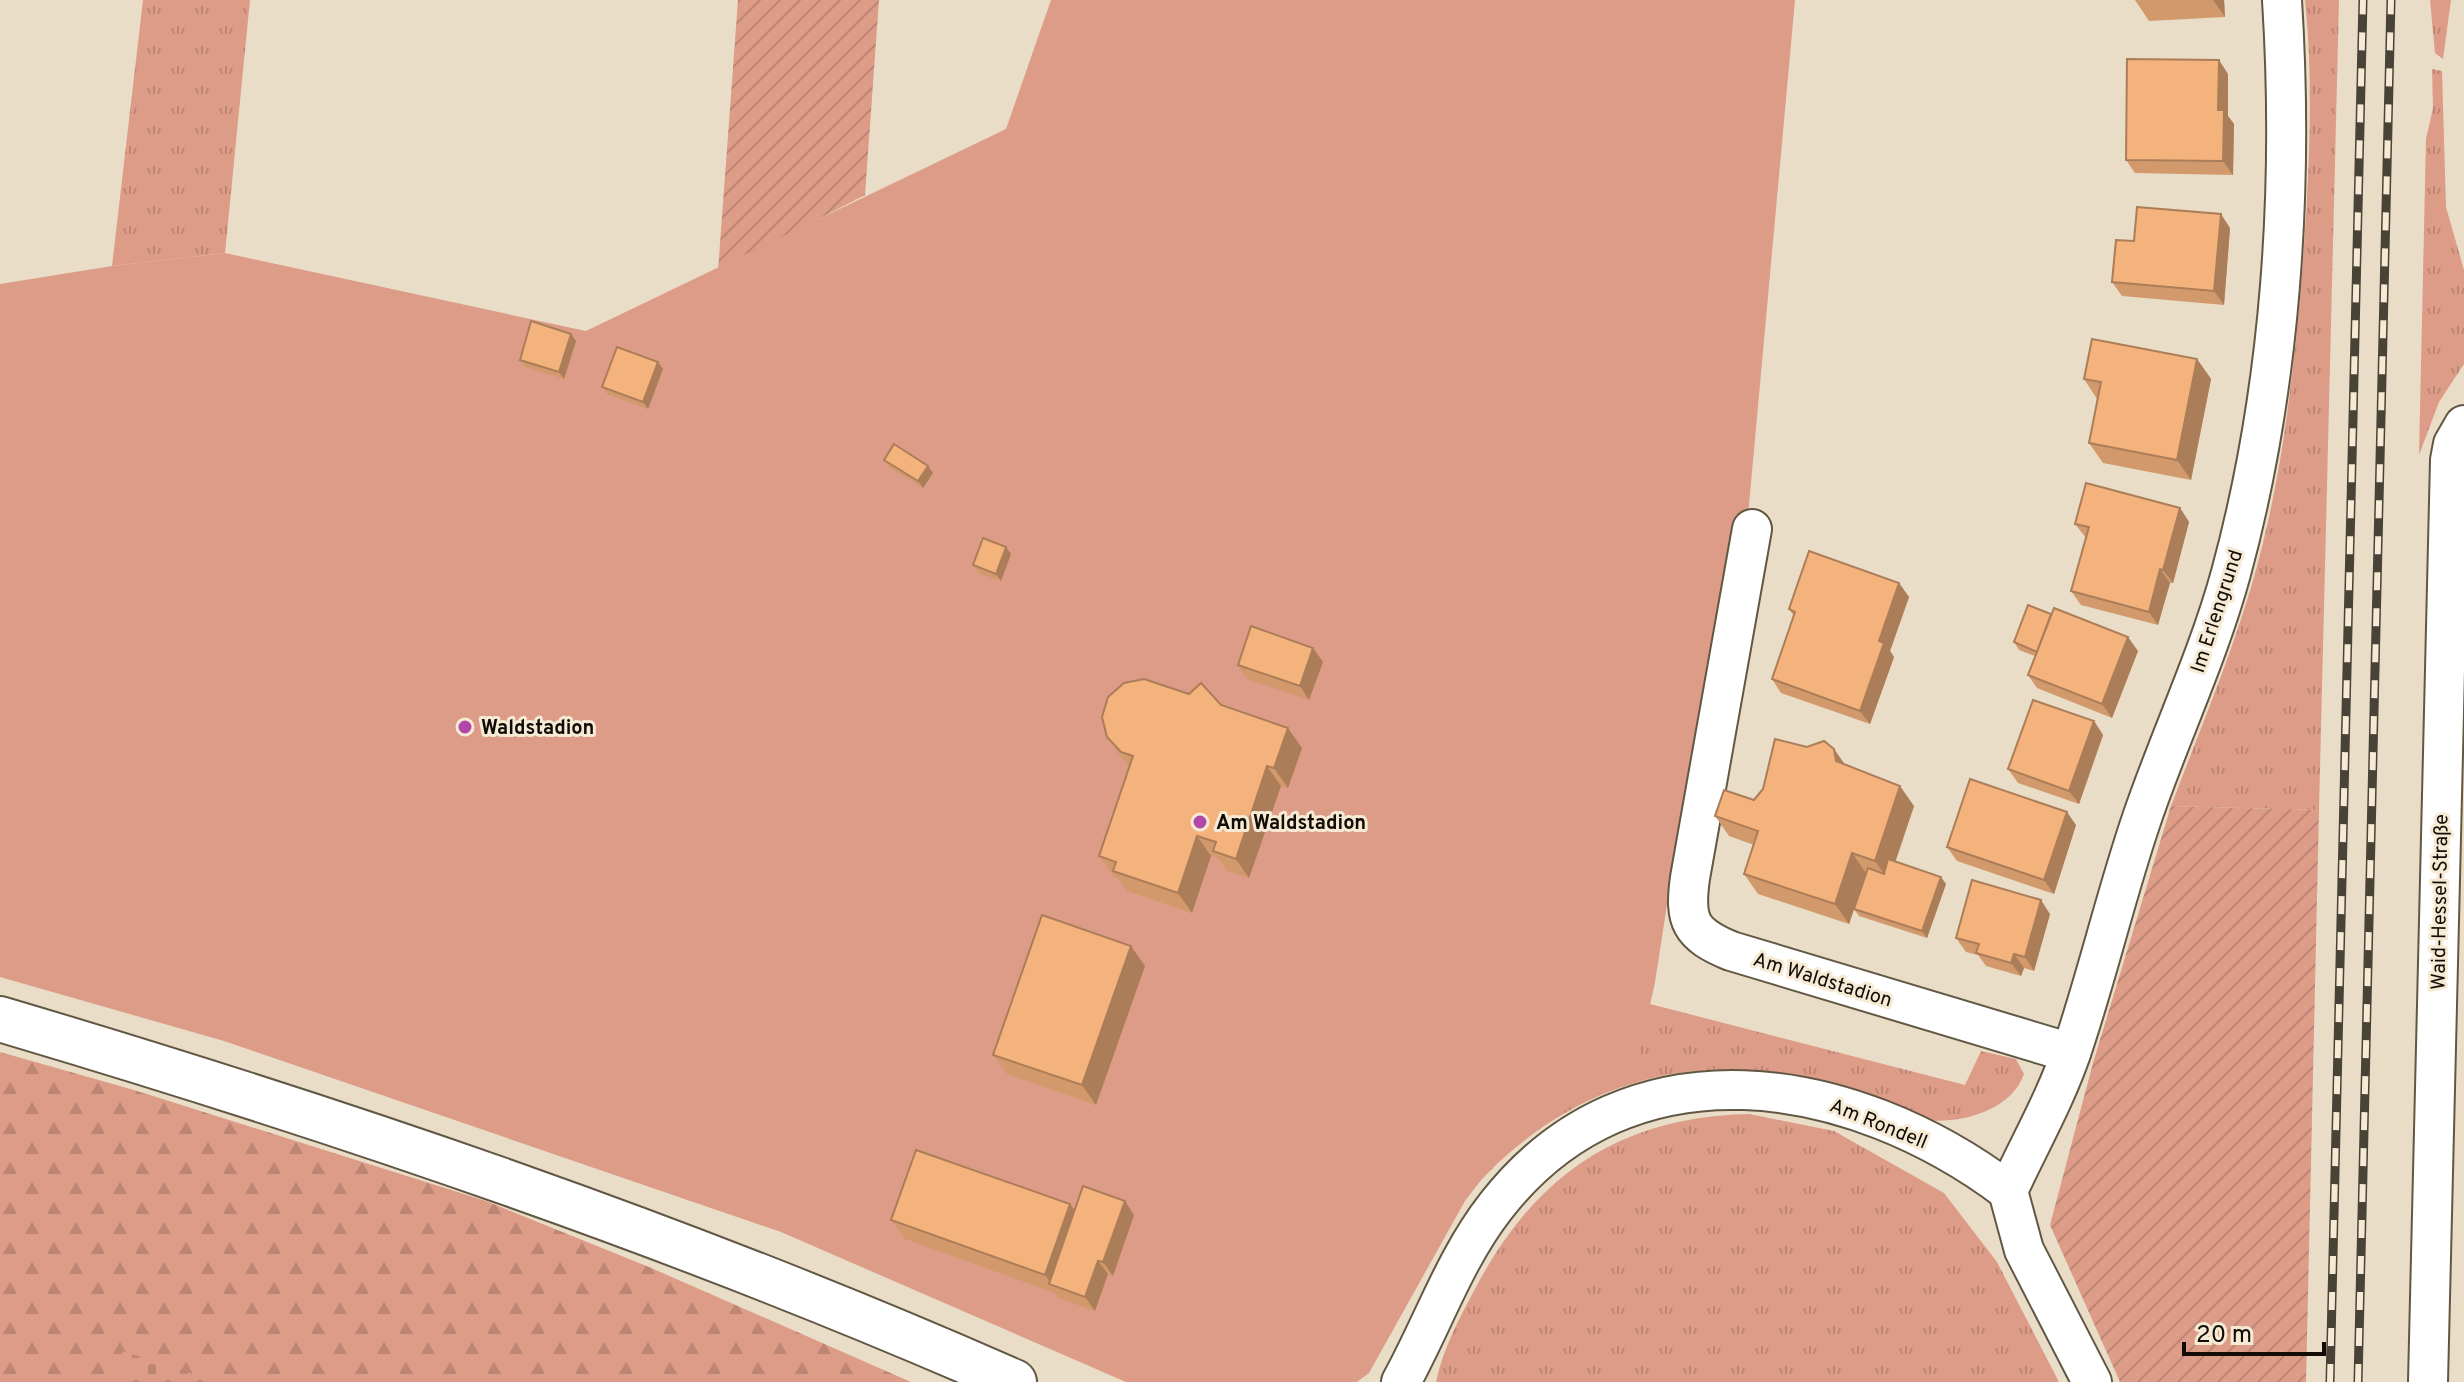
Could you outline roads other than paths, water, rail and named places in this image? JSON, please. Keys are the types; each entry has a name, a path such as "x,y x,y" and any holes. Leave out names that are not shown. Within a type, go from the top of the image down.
{"main road":[{"path":"0,1019 242,1091 534,1192 736,1267 1014,1382"}],"street":[{"name":"Im Erlengrund","path":"2008,1191 2071,1053 2141,818 2214,626 2248,505 2267,408 2280,260 2284,176 2282,0"},
{"name":"Waid-Hessel-Straße","path":"2428,1382 2449,471 2453,444 2464,425"},
{"name":"Am Waldstadion","path":"1752,529 1690,878 1690,922 1698,934 1731,951 2071,1053"},
{"name":"Am Rondell","path":"1401,1382 1463,1258 1513,1186 1565,1141 1591,1124 1636,1105 1712,1090 1750,1088 1798,1094 1845,1106 1967,1160 2008,1191"},
{"path":"2008,1191 2024,1250 2092,1382"}],"railway":[{"path":"2330,1382 2363,0"},
{"path":"2358,1382 2391,0"}],"place":[{"name":"Waldstadion","path":"465,727"},
{"name":"Am Waldstadion","path":"1200,822"}]}
